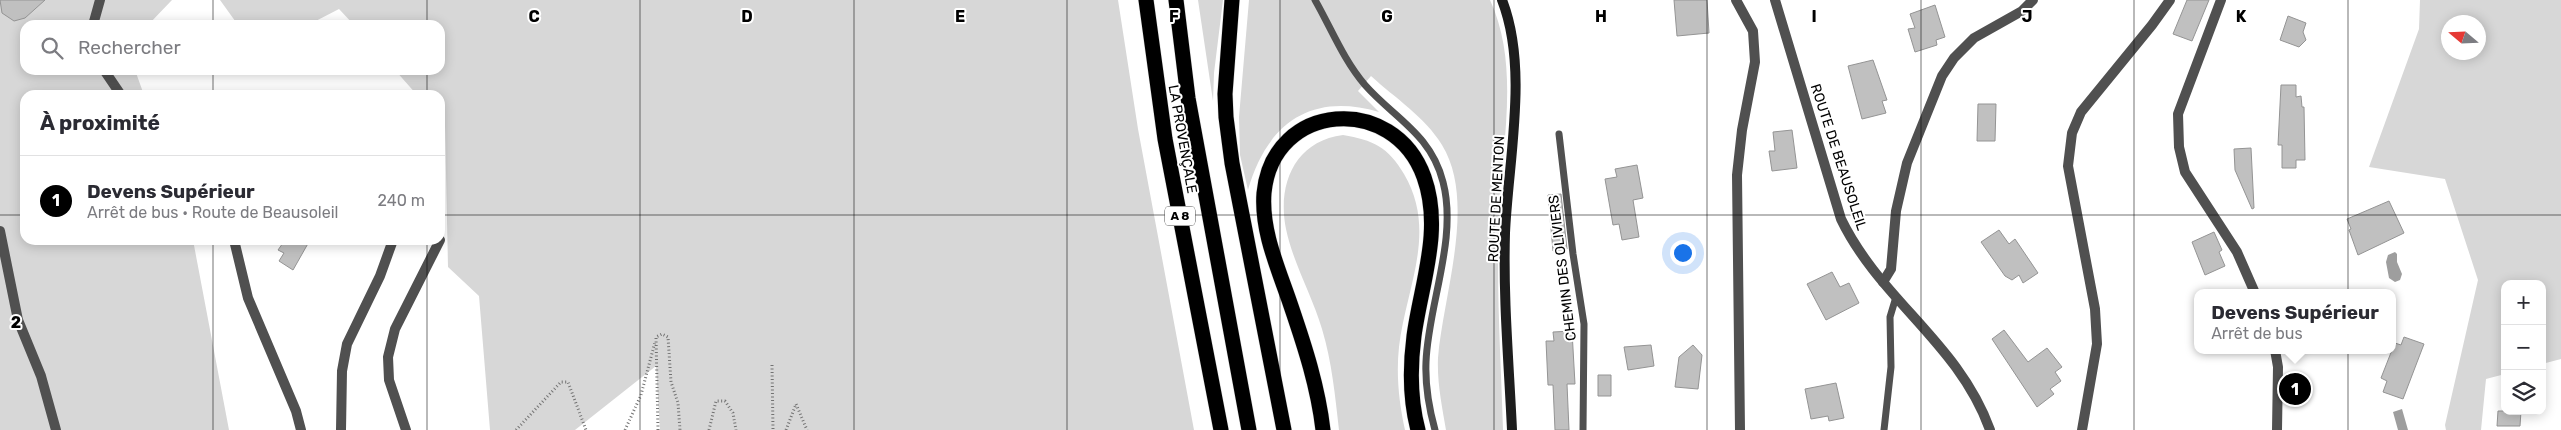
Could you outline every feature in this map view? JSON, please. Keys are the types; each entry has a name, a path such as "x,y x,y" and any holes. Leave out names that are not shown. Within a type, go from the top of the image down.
{"highway":[{"name":"LA PROVENÇALE","path":"1146,0 1166,139 1221,430"},
{"name":"LA PROVENÇALE","path":"1176,0 1188,98 1249,430"},
{"path":"1232,0 1225,94 1226,117 1232,163 1284,430"},
{"path":"1323,430 1315,382 1266,231 1264,192 1275,157 1285,144 1310,124 1339,118 1357,119 1373,123 1396,138 1415,159 1429,191 1432,215 1429,261 1411,360 1412,390 1418,430"}],"main road":[{"name":"ROUTE DE MENTON","path":"1502,0 1513,41 1514,106 1505,234 1512,430"}],"street":[{"path":"95,20 100,0"},
{"path":"1736,0 1753,30 1755,62 1742,130 1738,176 1740,430"},
{"name":"ROUTE DE BEAUSOLEIL","path":"1775,0 1841,219 1854,246 1896,297 1945,351 1966,379 1982,406 1990,430"},
{"path":"1884,282 1892,269 1896,211 1907,163 1942,76 1954,58 1974,38 2022,11 2033,0"},
{"path":"2082,430 2097,344 2095,309 2068,166 2072,133 2081,112 2170,0"},
{"path":"2221,0 2178,114 2179,147 2185,172 2237,252 2253,289"},
{"path":"107,75 118,90"},
{"path":"0,231 18,320 41,376 56,430"},
{"path":"235,245 248,298 296,411 301,430"},
{"path":"341,430 342,371 347,344 380,276 391,245"},
{"path":"406,430 389,380 388,357 395,329 437,245"},
{"path":"2276,354 2278,367 2277,430"}],"lane":[{"path":"1315,0 1365,85 1419,136 1434,160 1443,181 1446,226 1426,363 1427,395 1435,430"},
{"name":"CHEMIN DES OLIVIERS","path":"1560,134 1572,254 1584,324 1583,430"},
{"path":"1884,430 1891,367 1890,317 1896,297"}],"path":[{"path":"625,430 641,395 656,337 662,334 668,337 671,382 678,403 680,430"},
{"path":"656,337 658,430"},
{"path":"772,365 773,430"},
{"path":"516,430 561,382 568,382 586,430"},
{"path":"709,430 716,401 725,401 733,413 736,430"},
{"path":"786,430 796,404 807,430"}],"shaded area":[{"path":"0,0 172,0 153,20 20,20 20,75 137,75 142,90 20,90 20,245 194,245 229,430 0,430"},
{"path":"220,0 1118,0 1138,129 1194,430 660,430 656,366 575,430 490,430 479,296 448,267 445,90 413,90 399,75 445,75 445,20 349,20 339,9 318,20 234,20"},
{"path":"1198,0 1223,0 1214,73 1213,101"},
{"path":"1249,0 1490,0 1505,52 1507,80 1498,245 1503,430 1446,430 1439,385 1438,358 1455,249 1457,193 1452,168 1442,145 1418,117 1371,76 1358,91 1379,112 1354,107 1332,106 1312,110 1295,119 1280,131 1267,147 1256,167 1248,190 1240,155 1239,117"},
{"path":"2420,0 2561,0 2561,359 2546,363 2546,280 2501,280 2501,375 2486,379 2481,430 2446,430 2445,425 2478,280 2445,179 2369,167 2419,29"},
{"path":"1343,135 1371,142 1392,157 1404,174 1414,196 1419,217 1417,260 1398,357 1401,410 1405,430 1339,430 1333,379 1325,341 1318,316 1293,254 1286,229 1284,196 1287,181 1293,167 1301,156 1313,146 1326,139"},
{"path":"2395,252 2402,274 2400,280 2395,282 2389,278 2386,262 2388,255"},
{"path":"2402,409 2408,430 2398,430 2393,412"}],"building":[{"path":"0,0 45,0 25,18 14,21 2,13"},
{"path":"1674,0 1707,0 1709,33 1677,36"},
{"path":"2187,0 2209,0 2192,41 2173,34"},
{"path":"1935,5 1945,37 1936,40 1937,45 1915,52 1908,29 1915,28 1910,14"},
{"path":"2288,16 2306,23 2303,32 2306,40 2299,47 2280,40"},
{"path":"1873,60 1887,100 1882,101 1886,113 1862,119 1848,66"},
{"path":"2281,85 2296,85 2296,97 2301,96 2302,107 2304,107 2305,160 2296,160 2296,168 2282,168 2282,145 2278,145"},
{"path":"1978,104 1996,104 1995,141 1977,141"},
{"path":"1792,130 1797,168 1772,171 1769,151 1775,151 1773,132"},
{"path":"2251,148 2254,208 2252,209 2235,170 2234,149"},
{"path":"1637,165 1643,198 1633,200 1639,237 1622,240 1619,224 1613,225 1605,179 1617,177 1615,169"},
{"path":"1561,194 1567,249 1553,251 1548,195"},
{"path":"2389,201 2404,233 2358,255 2347,219"},
{"path":"1999,230 2009,244 2015,239 2038,273 2023,283 2019,275 2012,280 2005,276 1981,242"},
{"path":"2214,232 2222,250 2219,252 2225,266 2205,275 2192,242"},
{"path":"282,245 307,245 293,270 279,261 284,253 278,250"},
{"path":"1832,272 1840,287 1849,283 1859,303 1826,320 1807,284"},
{"path":"2004,330 2028,362 2047,348 2062,367 2055,372 2061,381 2050,389 2054,394 2037,407 1992,339"},
{"path":"1572,331 1575,384 1567,384 1569,430 1555,430 1553,385 1548,385 1546,341 1554,341 1553,332"},
{"path":"2404,337 2424,344 2403,399 2383,392 2387,381 2381,378 2390,354 2396,354 2396,343 2401,345"},
{"path":"1651,345 1654,366 1628,370 1624,347"},
{"path":"1693,345 1702,355 1698,389 1675,387 1679,357"},
{"path":"1598,375 1611,375 1611,396 1598,396"},
{"path":"1836,383 1844,418 1829,421 1828,416 1811,419 1805,389"},
{"path":"2498,411 2501,411 2501,415 2521,415 2520,426 2497,426"}],"place":[{"name":"Devens Supérieur","path":"2295,389"}]}
